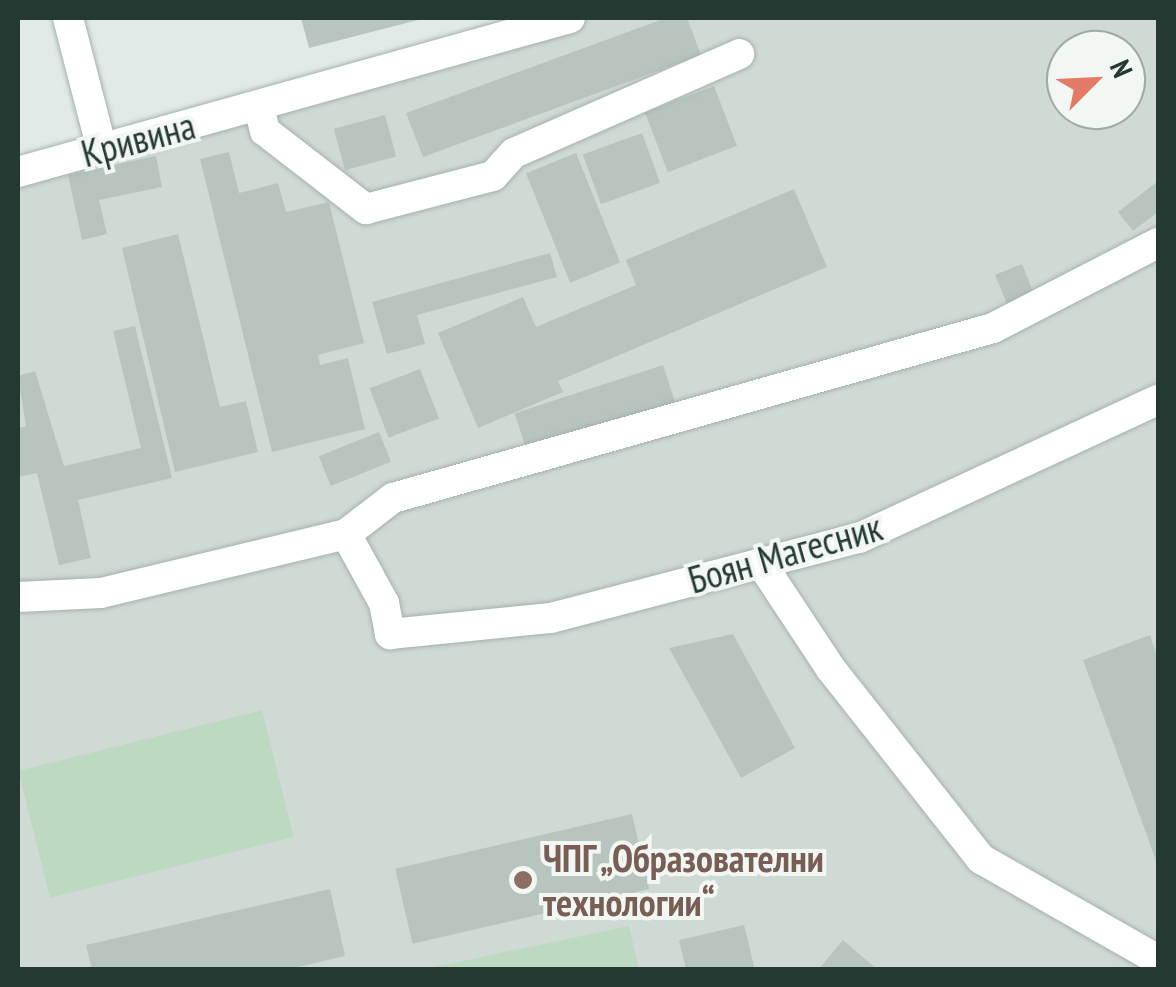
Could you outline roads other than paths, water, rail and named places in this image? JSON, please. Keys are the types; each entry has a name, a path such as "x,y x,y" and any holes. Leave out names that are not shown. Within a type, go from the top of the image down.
{"street":[{"path":"68,18 102,149"},
{"name":"Кривина","path":"18,172 259,108 570,18"},
{"path":"259,108 265,131 366,209 493,176 514,153 739,54"},
{"path":"18,597 101,594 346,534 393,498 993,328 1158,243"},
{"name":"Боян Магесник","path":"346,534 384,603 390,634 550,618 859,538 1158,400"},
{"path":"761,563 831,668 981,859 1158,960"}],"place":[{"name":"ЧПГ „Образователни технологии“","path":"523,880"}]}
